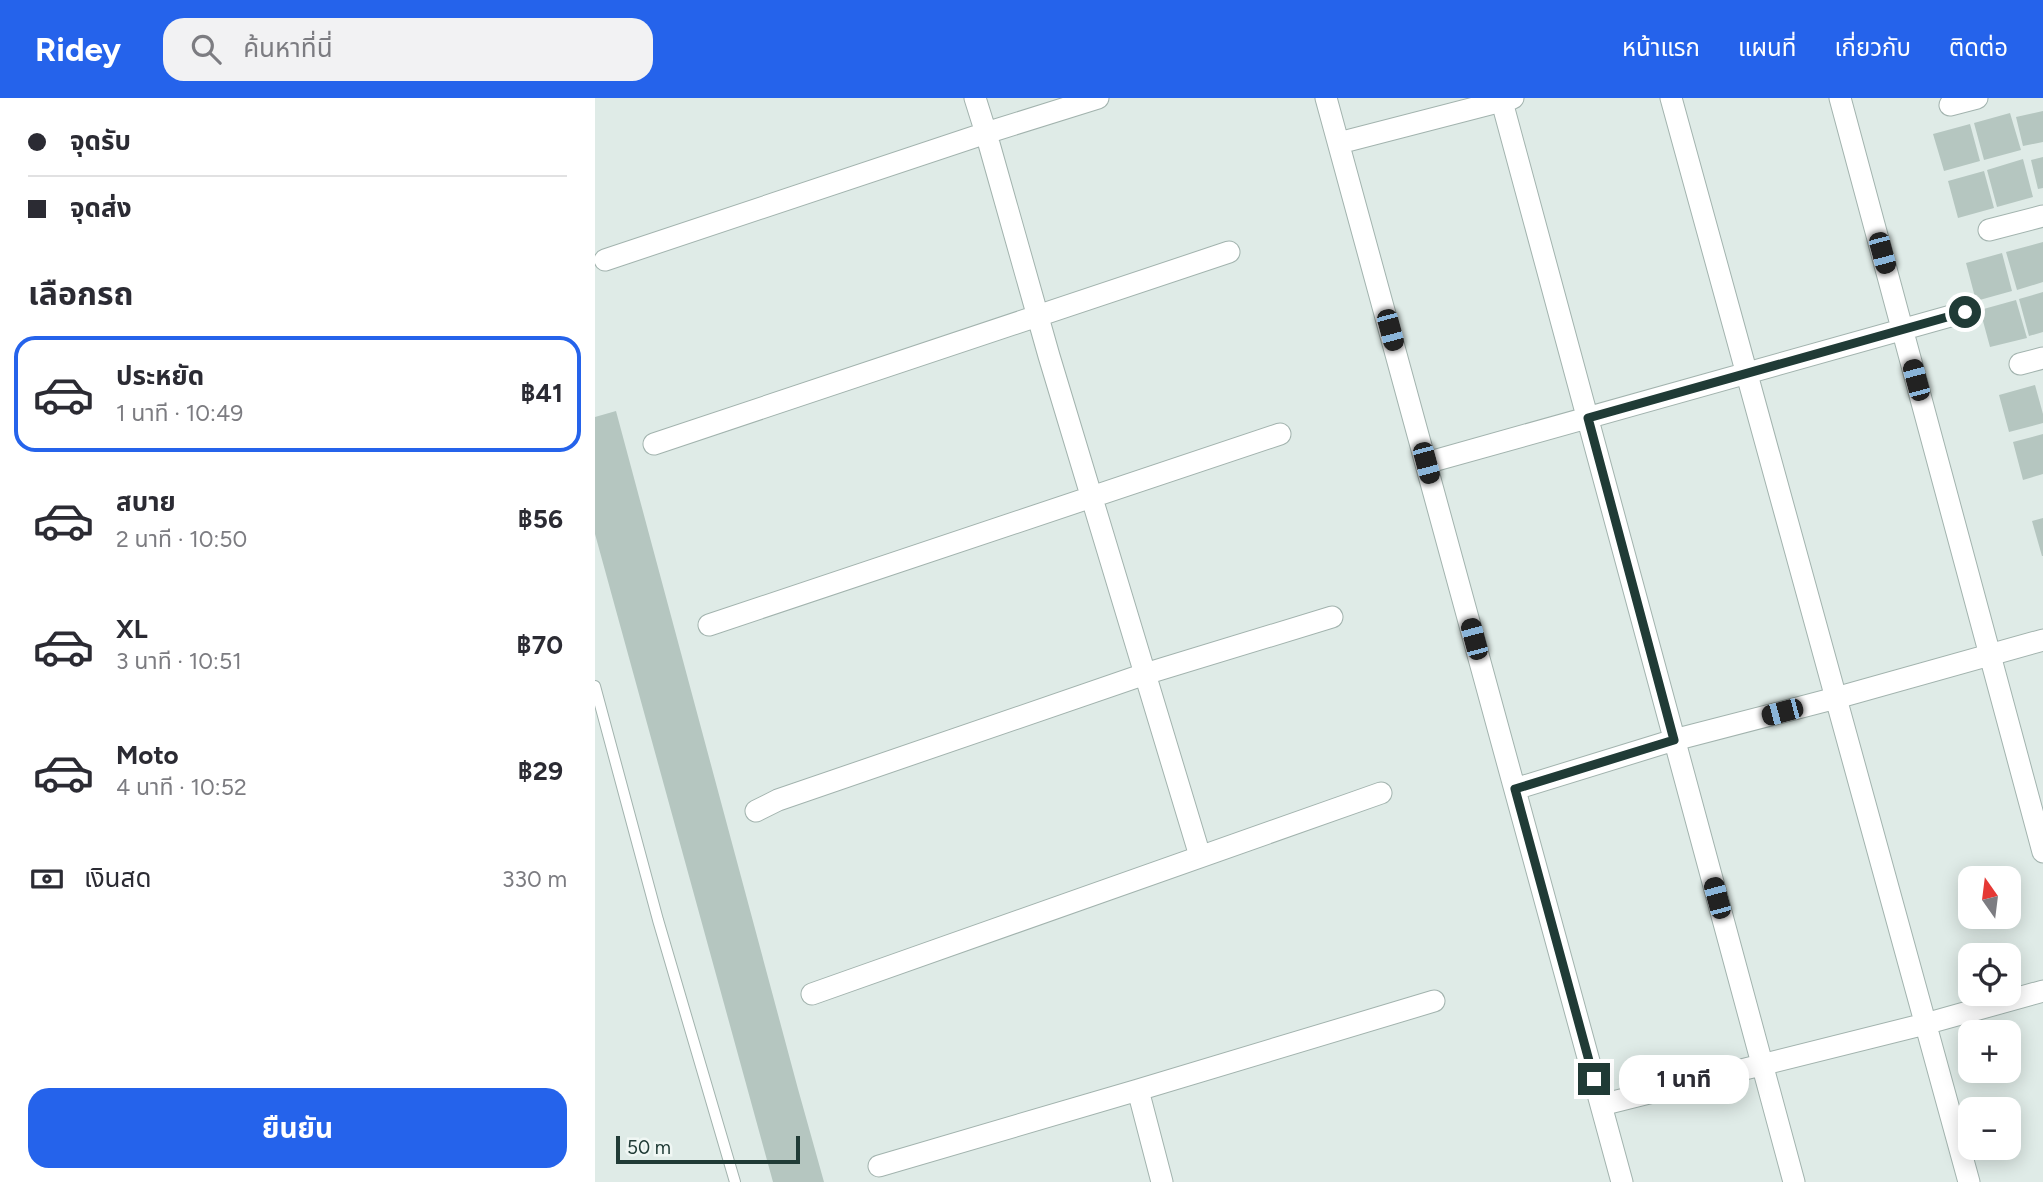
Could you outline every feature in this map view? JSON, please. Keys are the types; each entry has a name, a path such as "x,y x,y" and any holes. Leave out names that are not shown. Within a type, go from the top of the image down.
{"street":[{"path":"975,98 1200,856"},
{"path":"605,260 1098,98"},
{"path":"1326,98 1622,1182"},
{"path":"1671,98 1969,1182"},
{"path":"1840,98 2043,852"},
{"path":"1950,106 1977,98"},
{"path":"1339,143 1505,99 1794,1182"},
{"path":"1989,230 2043,216"},
{"path":"654,444 1229,252"},
{"path":"1426,463 1965,312"},
{"path":"2020,364 2043,358"},
{"path":"709,625 1280,434"},
{"path":"756,811 778,800 1145,674 1332,617"},
{"path":"1515,789 1674,740 2043,640"},
{"path":"812,994 1381,793"},
{"path":"1601,1105 1926,1024 2043,991"},
{"path":"879,1166 1434,1001"},
{"path":"1137,1090 1162,1182"}],"lane":[{"path":"595,686 658,920 734,1182"}],"building":[{"path":"2043,111 2043,142 2023,146 2016,117"},
{"path":"2010,113 2021,150 1984,160 1974,123"},
{"path":"1970,124 1980,161 1944,171 1933,134"},
{"path":"2043,157 2043,188 2038,189 2031,160"},
{"path":"2023,159 2033,197 1997,207 1987,170"},
{"path":"1984,171 1994,208 1958,218 1948,181"},
{"path":"2043,242 2043,282 2017,290 2006,252"},
{"path":"2002,253 2012,291 1976,301 1966,263"},
{"path":"2043,292 2043,332 2029,336 2019,299"},
{"path":"2016,300 2027,338 1990,347 1980,310"},
{"path":"2035,385 2043,423 2009,432 1999,395"},
{"path":"616,411 824,1182 773,1182 595,534 595,417"},
{"path":"2043,434 2043,474 2023,480 2013,442"},
{"path":"2043,518 2043,556 2042,556 2032,521"}],"route":[{"path":"1594,1079 1515,789 1674,740 1588,418 1965,312"}]}
